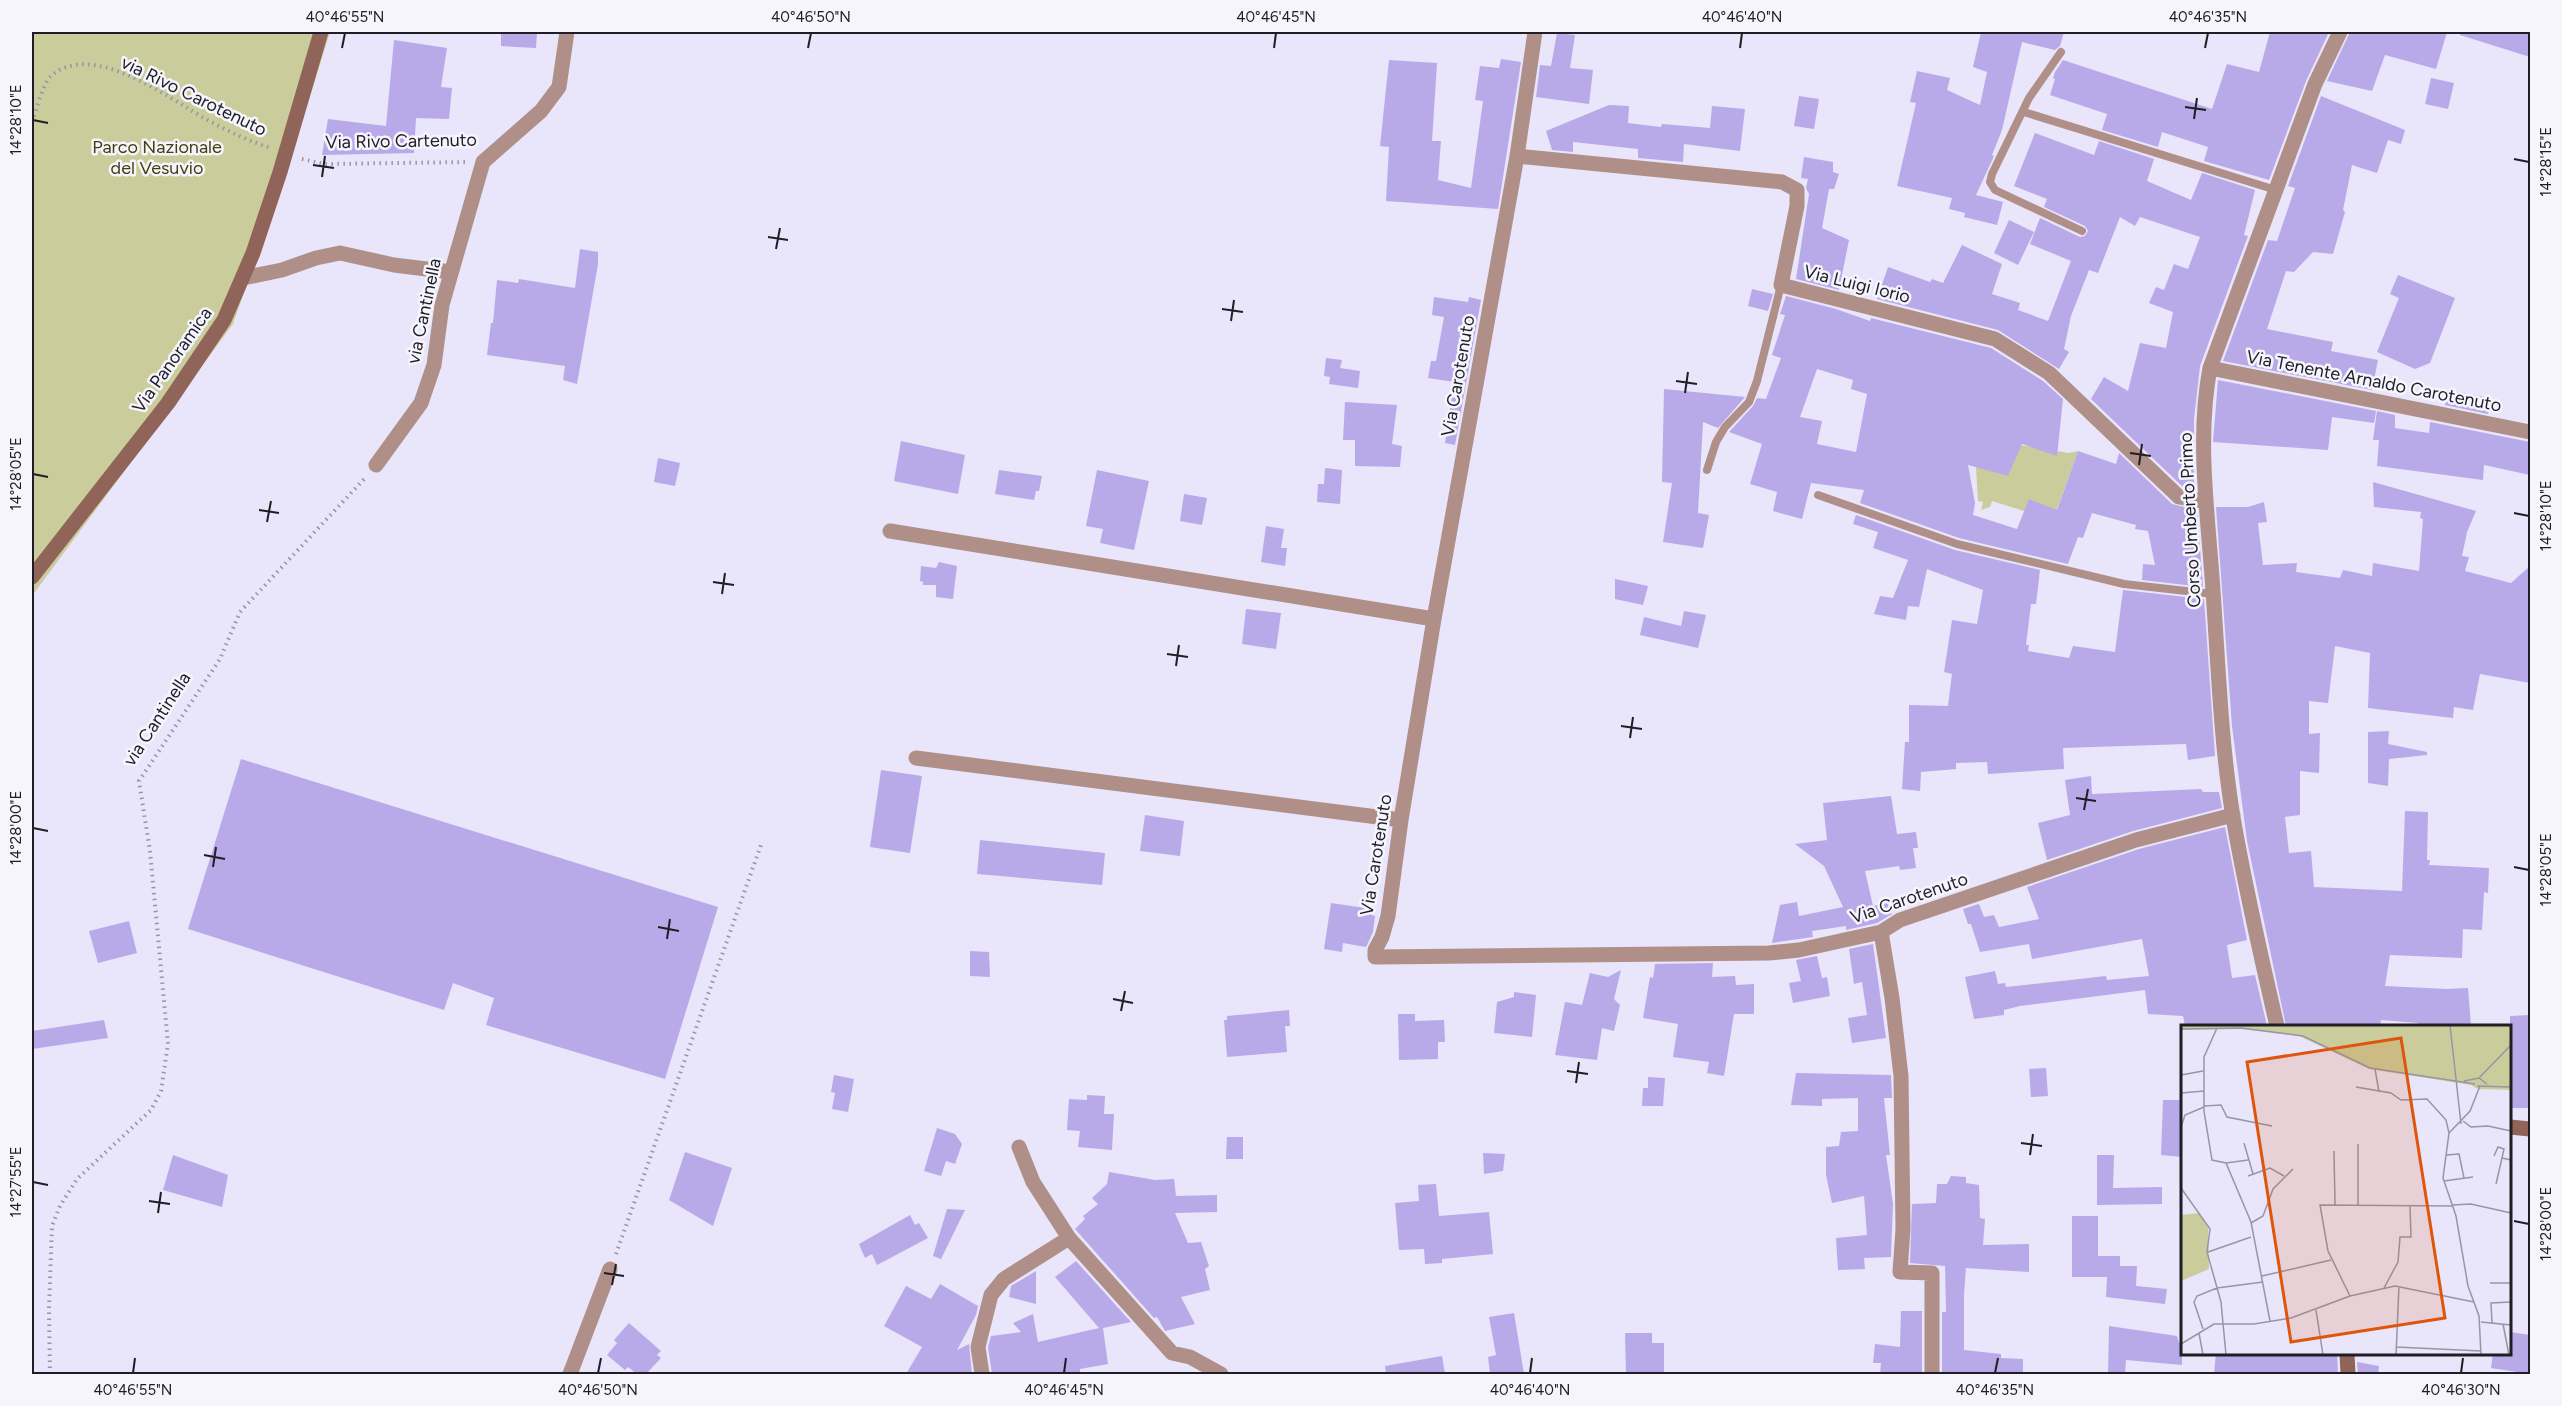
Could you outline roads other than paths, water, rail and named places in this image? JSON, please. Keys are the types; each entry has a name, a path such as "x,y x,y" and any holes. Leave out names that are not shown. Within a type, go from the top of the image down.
{"street":[{"name":"Via Panoramica","path":"32,577 168,403 224,320 243,278 280,172 321,32"},
{"name":"Via Rivo Cartenuto","path":"483,162 542,111 559,87 567,32"},
{"name":"Via Carotenuto","path":"1535,32 1517,156 1434,619 1401,820 1388,916 1382,937 1375,950 1375,957 1769,953 1799,950 1881,932 1900,920 2136,840 2233,815"},
{"name":"Corso Umberto Primo","path":"2277,1025 2257,941 2233,815 2206,502 2203,402 2210,368 2315,84 2340,32"},
{"name":"Via Luigi Iorio","path":"1517,156 1782,182 1791,185 1797,190 1797,206 1781,285 1995,339 2049,373 2179,497 2206,502"},
{"name":"via Cantinella","path":"376,465 421,402 434,365 442,305 483,162"},
{"path":"243,278 282,270 316,258 340,253 451,272"},
{"name":"Via Tenente Arnaldo Carotenuto","path":"2210,368 2530,432"},
{"path":"890,531 1434,619"},
{"path":"916,758 1401,820"},
{"path":"1881,932 1892,998 1901,1076 1903,1229 1900,1272 1932,1272 1932,1374"},
{"path":"2511,1127 2530,1129"},
{"path":"1019,1147 1034,1182 1069,1238 1172,1353 1190,1357 1221,1374"},
{"path":"982,1374 978,1347 991,1295 1004,1279 1069,1238"},
{"path":"570,1374 610,1269"},
{"path":"2347,1355 2348,1374"}],"lane":[{"path":"2061,52 2029,98 1990,182 1995,190 2082,231"},
{"path":"2024,112 2276,190"},
{"path":"1707,470 1716,442 1725,427 1749,402 1757,381 1781,285"},
{"path":"1818,495 1957,544 2124,584 2213,594"}],"park label":[{"name":"Parco Nazionale del Vesuvio","path":"157,157"}]}
